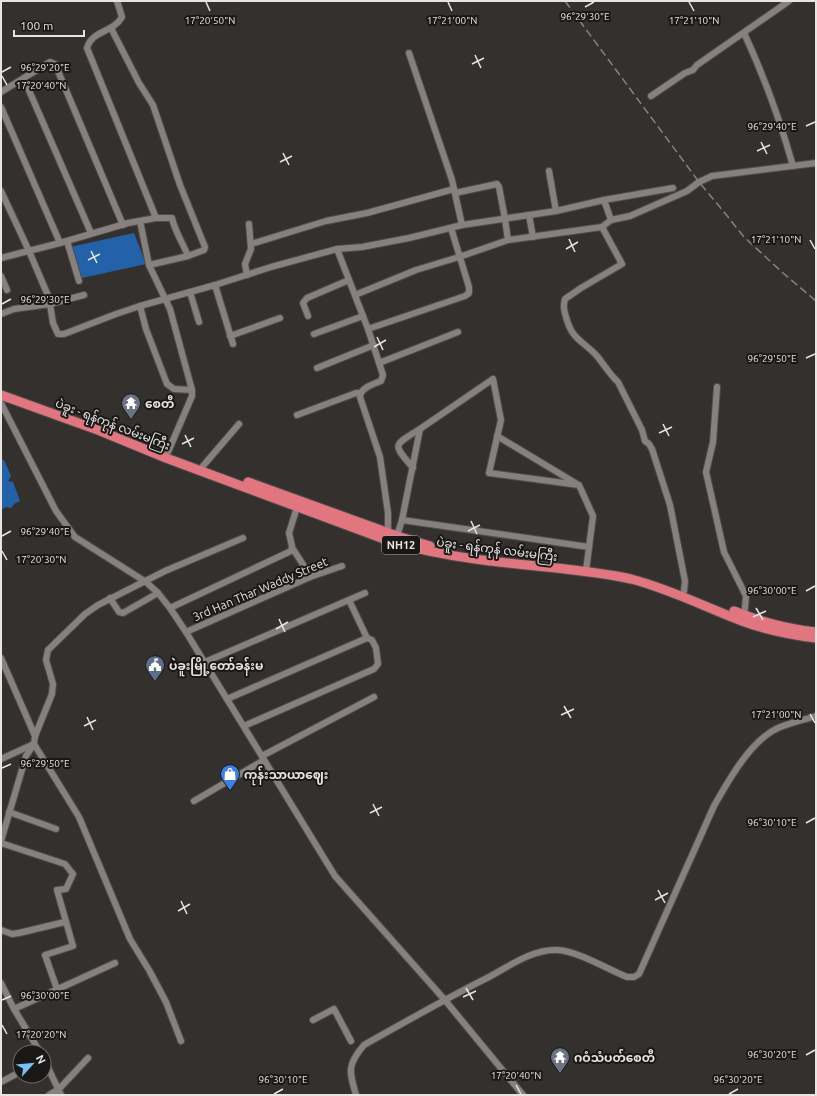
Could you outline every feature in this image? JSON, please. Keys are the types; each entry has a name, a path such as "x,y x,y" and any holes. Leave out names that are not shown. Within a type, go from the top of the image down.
{"highway":[{"name":"ပဲခူး - ရန်ကုန် လမ်းမကြီး","path":"1,390 99,425 298,504"},
{"name":"ပဲခူး - ရန်ကုန် လမ်းမကြီး","path":"1,395 98,430 166,458 388,536 422,551 453,557 587,569 631,579 744,618 796,630 816,632"},
{"name":"ပဲခူး - ရန်ကုန် လမ်းမကြီး","path":"388,536 397,536 424,545 454,552 632,574 684,591 767,629 816,638"}],"street":[{"path":"117,1 122,17 119,23 93,36 87,48 156,218"},
{"path":"651,96 685,73 693,70 789,1"},
{"path":"111,28 139,83 153,105 180,185 205,247 204,250 188,256 149,265"},
{"path":"744,32 767,84 781,123 793,166"},
{"path":"409,53 454,191 462,225"},
{"path":"1,92 50,62 55,64 123,224"},
{"path":"24,79 91,233"},
{"path":"1,107 60,244"},
{"path":"355,295 416,270 508,240 602,226 611,220 630,216 687,191 712,176 816,163"},
{"path":"549,171 556,210"},
{"path":"251,244 326,222 454,191 497,184 506,219 508,240"},
{"path":"1,191 29,250 49,298 53,323 58,334 64,334 140,306 166,300 271,267 337,249 362,247 462,225 529,215 673,188"},
{"path":"604,200 611,220"},
{"path":"529,215 533,237"},
{"path":"1,258 29,250 60,244 123,224 156,218 172,218 174,228 185,246 188,256"},
{"path":"140,221 149,265 170,309 192,390 192,396 168,452"},
{"path":"247,275 245,264 250,255 251,244 249,224"},
{"path":"602,226 622,264 565,299 563,306 568,326 572,333 596,354 613,378 618,382 642,430 645,441 652,448 673,517 685,581 684,591"},
{"path":"368,329 465,296 469,292 469,287 450,228"},
{"path":"67,241 78,281"},
{"path":"297,415 360,393 362,390 381,380 383,375 374,345 337,249"},
{"path":"1,276 7,290"},
{"path":"308,316 303,303 307,298 349,280"},
{"path":"215,285 233,344"},
{"path":"190,292 199,322"},
{"path":"1,314 14,309 50,304 84,295"},
{"path":"140,306 146,329 167,384 174,389 192,390"},
{"path":"314,334 363,316"},
{"path":"230,336 280,318"},
{"path":"379,363 458,332"},
{"path":"317,368 374,345"},
{"path":"413,468 398,450 398,445 400,442 493,379 501,420 489,473 579,485"},
{"path":"717,386 713,442 706,472 724,552 746,596 744,618"},
{"path":"360,393 380,457 388,513 388,536"},
{"path":"1,403 56,511 75,537 146,582 158,593 170,608 205,662 334,876 444,999 523,1095"},
{"path":"203,466 239,424"},
{"path":"397,536 402,520 420,429"},
{"path":"497,436 579,485 593,516 587,569"},
{"path":"298,504 289,533 292,549 310,577"},
{"path":"402,520 589,547"},
{"path":"57,989 45,955 72,946 58,890 66,889 73,874 65,864 1,842 26,756 34,744 35,736 52,694 53,684 46,660 48,650 85,614 110,598 243,538"},
{"path":"170,608 291,551 292,549"},
{"name":"3rd Han Thar Waddy Street","path":"186,632 310,577 342,566"},
{"path":"110,598 119,612 123,613 158,593"},
{"path":"205,662 365,593"},
{"path":"244,726 374,669 378,664 376,648 372,640 367,638 349,600"},
{"path":"227,698 367,638"},
{"path":"1,658 35,736"},
{"path":"194,801 263,758 374,698"},
{"path":"356,1095 351,1078 351,1065 363,1046 444,999 528,956 544,950 557,950 571,953 627,977 634,977 638,974 714,806 728,779 765,736 778,728 816,716"},
{"path":"1,759 34,744"},
{"path":"34,744 79,817 130,939 166,1002 181,1041"},
{"path":"9,812 56,829"},
{"path":"1,930 12,934 65,922"},
{"path":"14,1009 115,963"},
{"path":"1,982 14,1009 35,1044"},
{"path":"313,1020 334,1009 350,1040 363,1046"},
{"path":"50,1095 60,1092 88,1058"},
{"path":"1,1082 12,1076"},
{"path":"52,1076 60,1092"}],"water":[{"path":"134,233 146,264 82,278 70,247"},
{"path":"1,459 4,460 11,476 8,481 13,482 20,501 14,504 11,508 6,507 1,510"}],"railway":[{"path":"565,1 699,182 744,237 816,301"}],"place":[{"name":"စေတီ","path":"131,420"},
{"name":"ပဲခူးမြို့တော်ခန်းမ","path":"155,682"},
{"name":"ကုန်းသာယာဈေး","path":"230,791"},
{"name":"ဂဝံသံပတ်စေတီ","path":"560,1074"}]}
